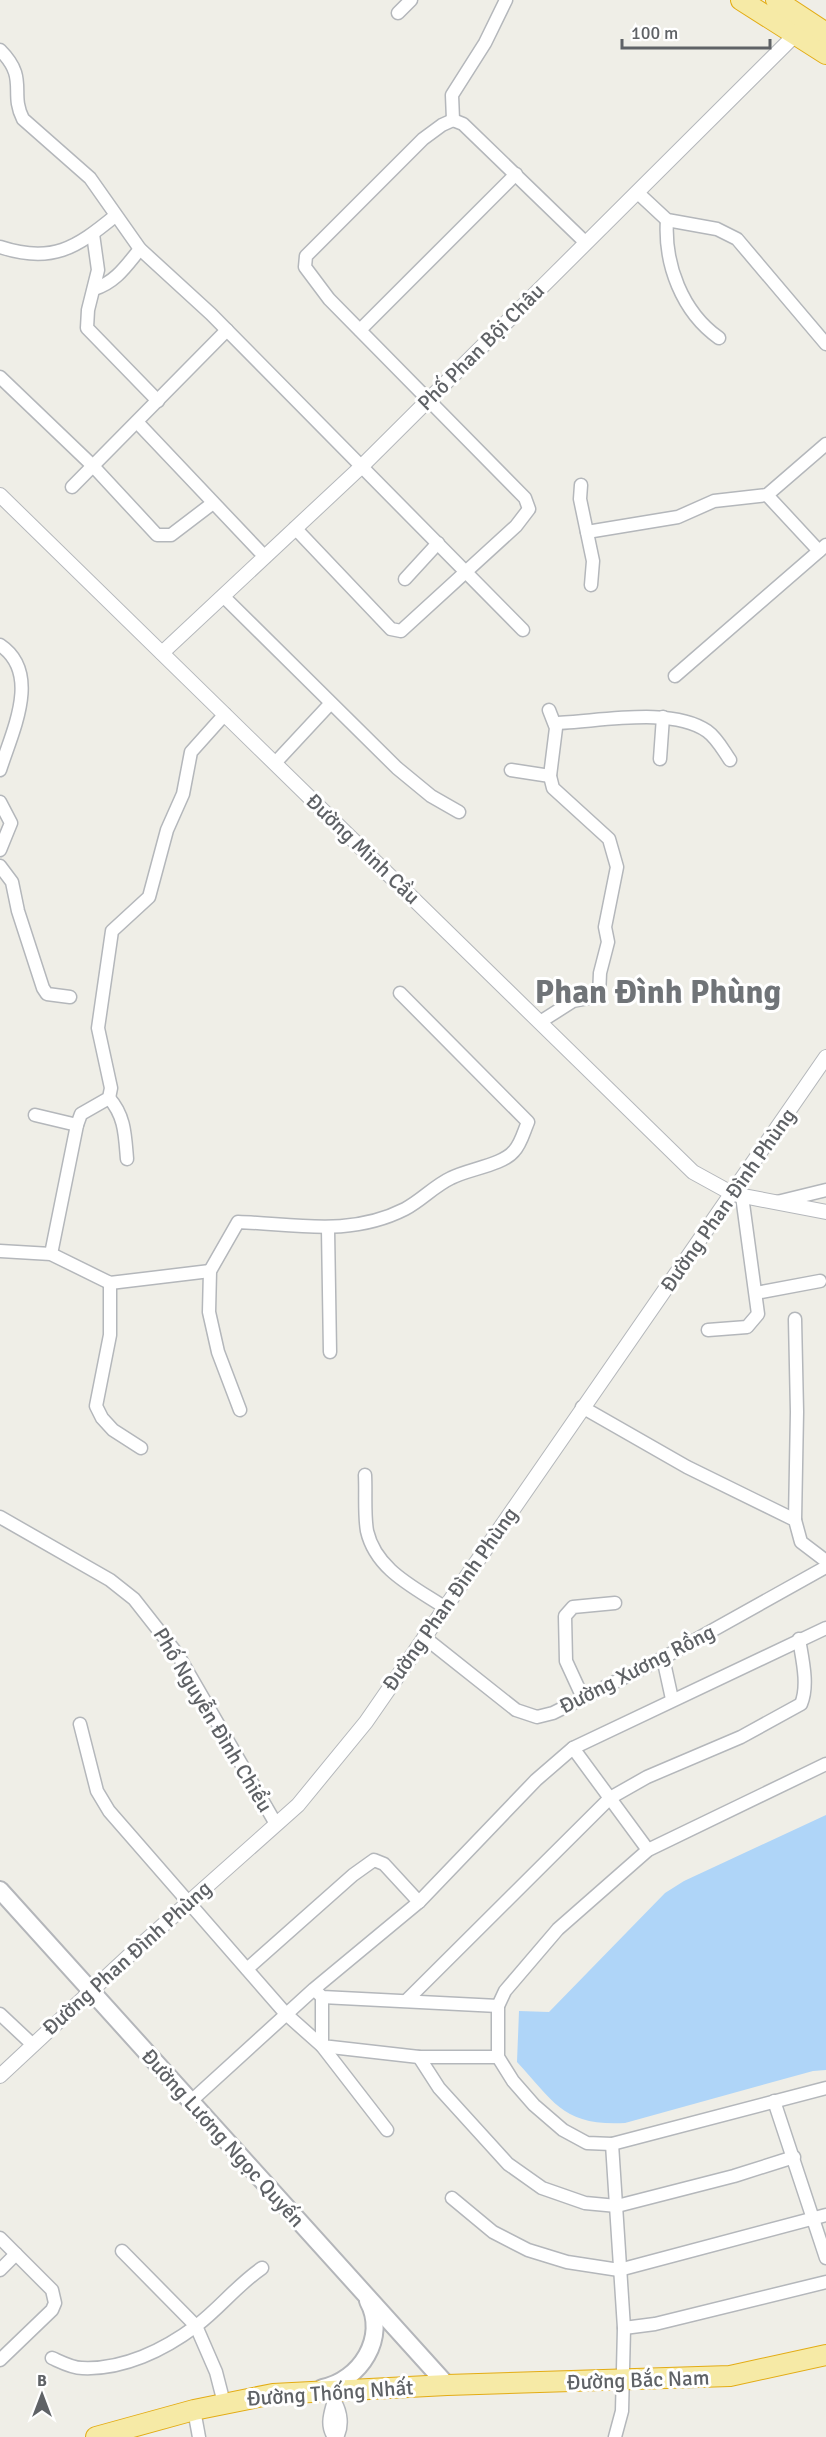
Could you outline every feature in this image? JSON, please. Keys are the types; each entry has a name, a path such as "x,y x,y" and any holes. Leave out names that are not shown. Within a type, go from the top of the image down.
{"highway":[{"path":"741,0 826,54"},
{"path":"776,0 826,33"},
{"name":"Đường Bắc Nam","path":"447,2385 624,2382 730,2376 826,2355"},
{"name":"Đường Thống Nhất","path":"144,2422 273,2394 314,2390 336,2396 447,2385"},
{"path":"96,2437 144,2422"},
{"path":"116,2437 144,2422"}],"main road":[{"name":"Đường Lương Ngọc Quyến","path":"0,1890 447,2385"},
{"path":"314,2390 333,2386 351,2376 364,2361 372,2343 375,2324 371,2306 362,2289"}],"street":[{"path":"398,14 411,0"},
{"path":"453,120 452,95 485,43 506,0"},
{"name":"Phố Phan Bội Châu","path":"162,653 362,466 795,35"},
{"path":"0,50 16,69 20,112 23,119 90,178 140,249 227,330 523,630"},
{"path":"453,120 472,132 585,243"},
{"path":"295,528 393,631 405,630 526,515 528,506 525,498 360,330 309,276 305,267 306,256 423,139 453,120"},
{"path":"360,330 516,174"},
{"path":"638,193 667,220 717,229 736,239 826,344"},
{"path":"0,248 23,253 70,249 116,216"},
{"path":"667,220 668,255 675,277 698,321 719,338"},
{"path":"93,234 98,270 88,310 87,328 158,401"},
{"path":"94,289 108,284 140,249"},
{"path":"72,487 227,330"},
{"path":"0,377 93,466 161,537 171,535 213,503"},
{"path":"137,422 265,557"},
{"path":"587,532 678,517 714,501 767,495 826,444"},
{"path":"581,485 580,499 593,561 591,585"},
{"name":"Đường Minh Cầu","path":"0,495 693,1172 738,1195 826,1212"},
{"path":"675,676 822,548 767,495"},
{"path":"405,579 438,543"},
{"path":"223,596 397,768 431,796 459,812"},
{"path":"0,645 18,662 21,701 0,770"},
{"path":"275,763 330,704"},
{"path":"540,1022 573,1002 599,996 600,973 608,942 605,927 617,867 609,839 557,794 550,776 555,743 555,723 549,710"},
{"path":"51,1254 77,1125 81,1114 109,1098 111,1088 98,1028 112,931 149,897 168,830 183,794 191,752 225,714"},
{"path":"555,723 663,717 698,725 709,732 730,760"},
{"path":"660,759 663,717"},
{"path":"511,770 550,776"},
{"path":"0,802 11,823 0,850"},
{"path":"0,866 12,882 18,910 43,988 47,994 70,997"},
{"path":"240,1410 218,1352 209,1312 210,1271 238,1222 328,1229 374,1221 406,1208 432,1188 453,1177 503,1160 515,1151 528,1122 399,993"},
{"name":"Đường Phan Đình Phùng","path":"0,2076 91,1990 307,1797 366,1722 582,1407 738,1195 826,1057"},
{"path":"109,1098 119,1109 124,1124 127,1159"},
{"path":"35,1115 77,1125"},
{"path":"777,1202 826,1190"},
{"path":"708,1330 747,1327 758,1314 738,1195"},
{"path":"328,1229 330,1352"},
{"path":"0,1251 51,1254 110,1283 210,1271"},
{"path":"756,1293 820,1281"},
{"path":"110,1283 110,1335 96,1406 102,1418 113,1430 141,1448"},
{"path":"795,1319 797,1412 795,1520 801,1542 826,1561"},
{"path":"582,1407 687,1467 795,1520"},
{"path":"365,1475 367,1529 379,1559 392,1572 444,1607"},
{"name":"Phố Nguyễn Đình Chiểu","path":"0,1516 110,1580 134,1599 178,1655 276,1824"},
{"name":"Đường Xương Rồng","path":"424,1637 516,1710 537,1717 553,1713 663,1658 826,1567"},
{"path":"583,1698 566,1662 566,1616 573,1607 615,1603"},
{"path":"190,2102 286,2014 318,1993 419,1902 536,1780 573,1748 799,1639 826,1629"},
{"path":"407,2000 610,1798 647,1777 741,1737 801,1704 804,1695 804,1671 799,1639"},
{"path":"663,1658 672,1699"},
{"path":"80,1724 97,1791 108,1811 286,2014 322,2046 387,2130"},
{"path":"573,1748 648,1850"},
{"path":"826,1764 648,1850 558,1929 514,1978 498,2006 498,2057 513,2081 534,2105 563,2130 587,2143 612,2145 826,2088"},
{"path":"247,1969 352,1875 374,1860 384,1864 419,1902"},
{"path":"318,1993 498,2006"},
{"path":"318,1993 322,2046"},
{"path":"0,2014 33,2045"},
{"path":"322,2046 419,2058 498,2057"},
{"path":"419,2058 439,2088 508,2164 542,2188 585,2203 617,2206 734,2176 794,2157"},
{"path":"774,2101 826,2258"},
{"path":"612,2145 624,2328 622,2411 615,2437"},
{"path":"452,2198 493,2232 528,2250 567,2262 619,2270 826,2215"},
{"path":"0,2238 52,2290 55,2303 52,2310 0,2361"},
{"path":"122,2251 196,2326 216,2372 224,2403"},
{"path":"0,2270 16,2254"},
{"path":"52,2358 80,2368 122,2364 143,2357 196,2326 237,2286 262,2268"},
{"path":"624,2328 655,2324 826,2282"},
{"path":"336,2396 340,2411 340,2432 336,2437"},
{"path":"194,2410 199,2437"}],"water":[{"path":"826,1815 826,2070 813,2071 625,2123 604,2123 574,2116 562,2109 517,2062 519,2011 549,2012 665,1893 684,1881"}],"district":[{"name":"Phan Đình Phùng","path":"658,992"}]}
